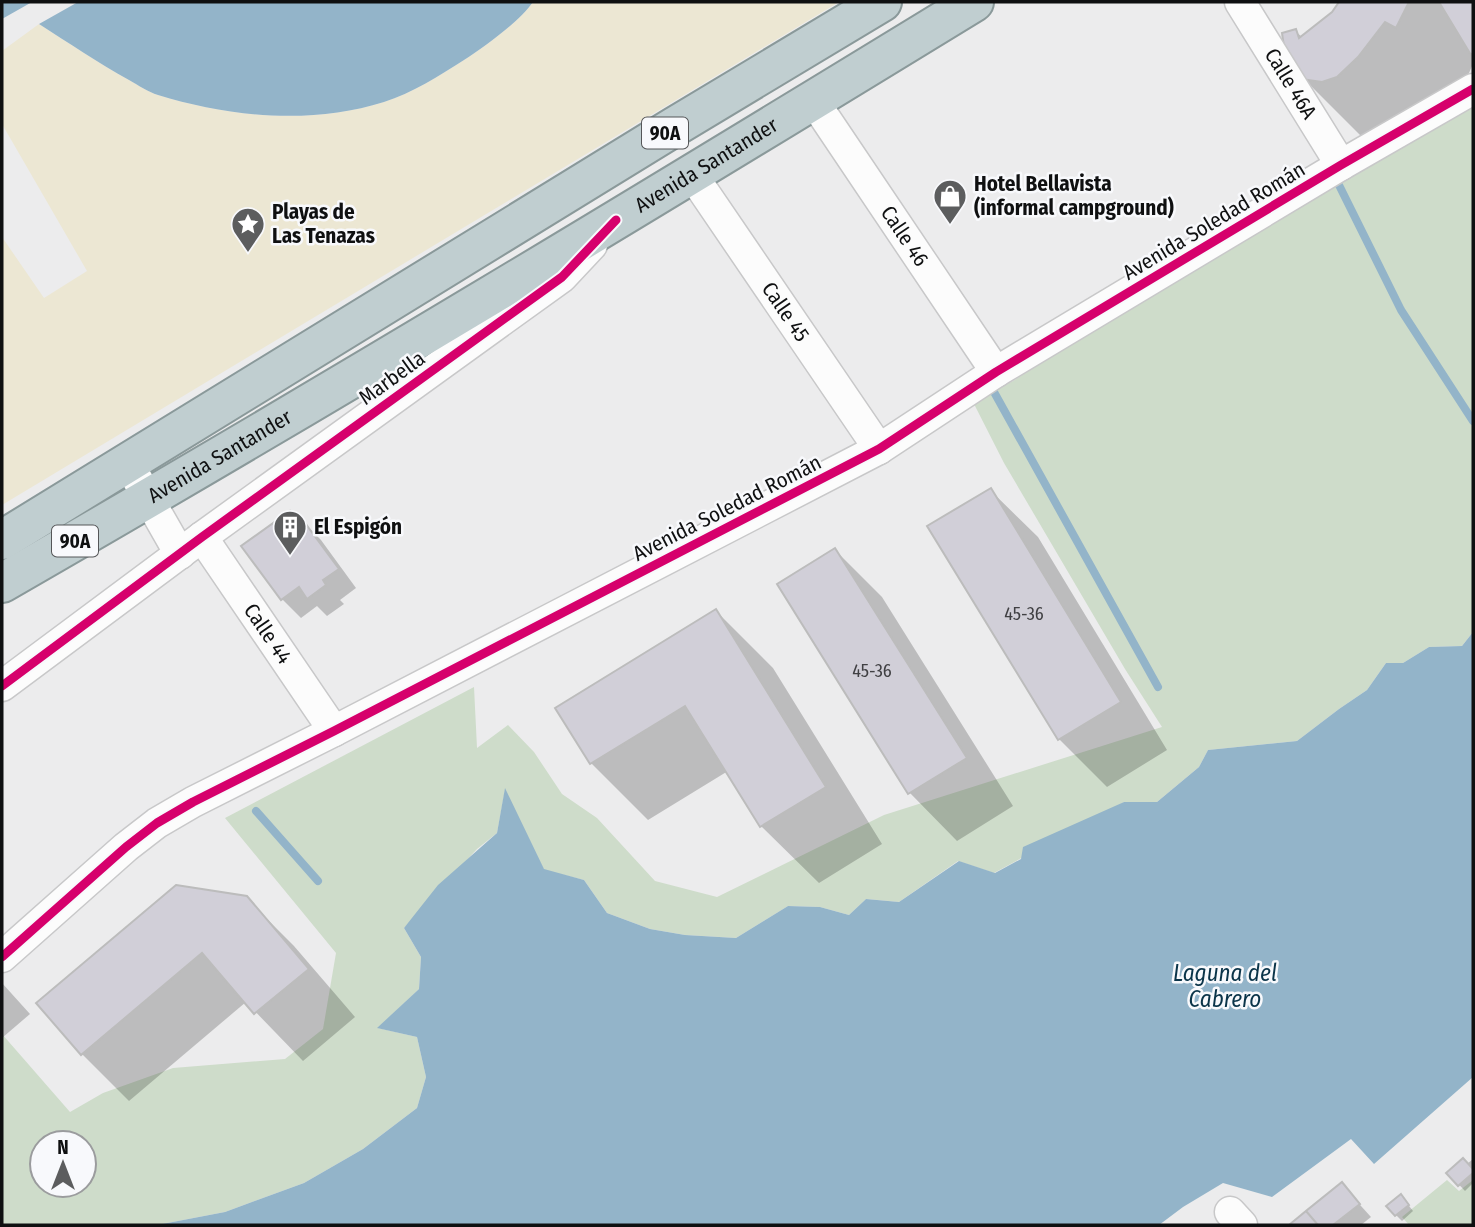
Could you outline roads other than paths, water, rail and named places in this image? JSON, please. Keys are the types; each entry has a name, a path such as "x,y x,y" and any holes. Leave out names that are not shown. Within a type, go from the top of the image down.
{"highway":[{"name":"Avenida Santander","path":"2,540 662,134 882,2"},
{"name":"Avenida Santander","path":"2,583 616,220 974,2"}],"street":[{"name":"Calle 46A","path":"1240,2 1341,165"},
{"name":"Avenida Soledad Román","path":"2,957 126,847 157,823 879,449 996,372 1473,89"},
{"name":"Calle 46","path":"813,100 996,372"},
{"name":"Calle 45","path":"691,173 879,449"},
{"name":"Marbella","path":"2,686 191,545 562,277 616,220"},
{"name":"Calle 44","path":"128,463 148,499 191,545 334,731"}],"water":[{"path":"2,2 32,2 2,19"},
{"path":"78,2 533,2 519,18 491,41 415,89 384,102 357,109 300,116 213,109 147,90 39,24"},
{"name":"Laguna del Cabrero","path":"1473,632 1473,1077 1374,1164 1351,1139 1272,1197 1223,1183 1159,1225 157,1225 225,1212 304,1183 363,1149 417,1108 426,1077 417,1037 377,1028 419,989 421,957 404,928 438,885 497,833 505,788 544,869 584,880 607,913 650,929 685,935 736,938 788,906 820,907 849,915 866,899 899,902 959,861 995,873 1021,859 1023,847 1124,802 1157,802 1199,767 1208,750 1297,741 1367,690 1386,663 1403,663 1429,647 1462,646"}],"waterway":[{"path":"1335,177 1401,310 1473,421"},
{"path":"994,392 1158,687"},
{"path":"256,811 318,881"}],"place":[{"name":"Hotel Bellavista (informal campground)","path":"950,226"},
{"name":"Playas de Las Tenazas","path":"248,254"},
{"name":"El Espigón","path":"290,557"}]}
